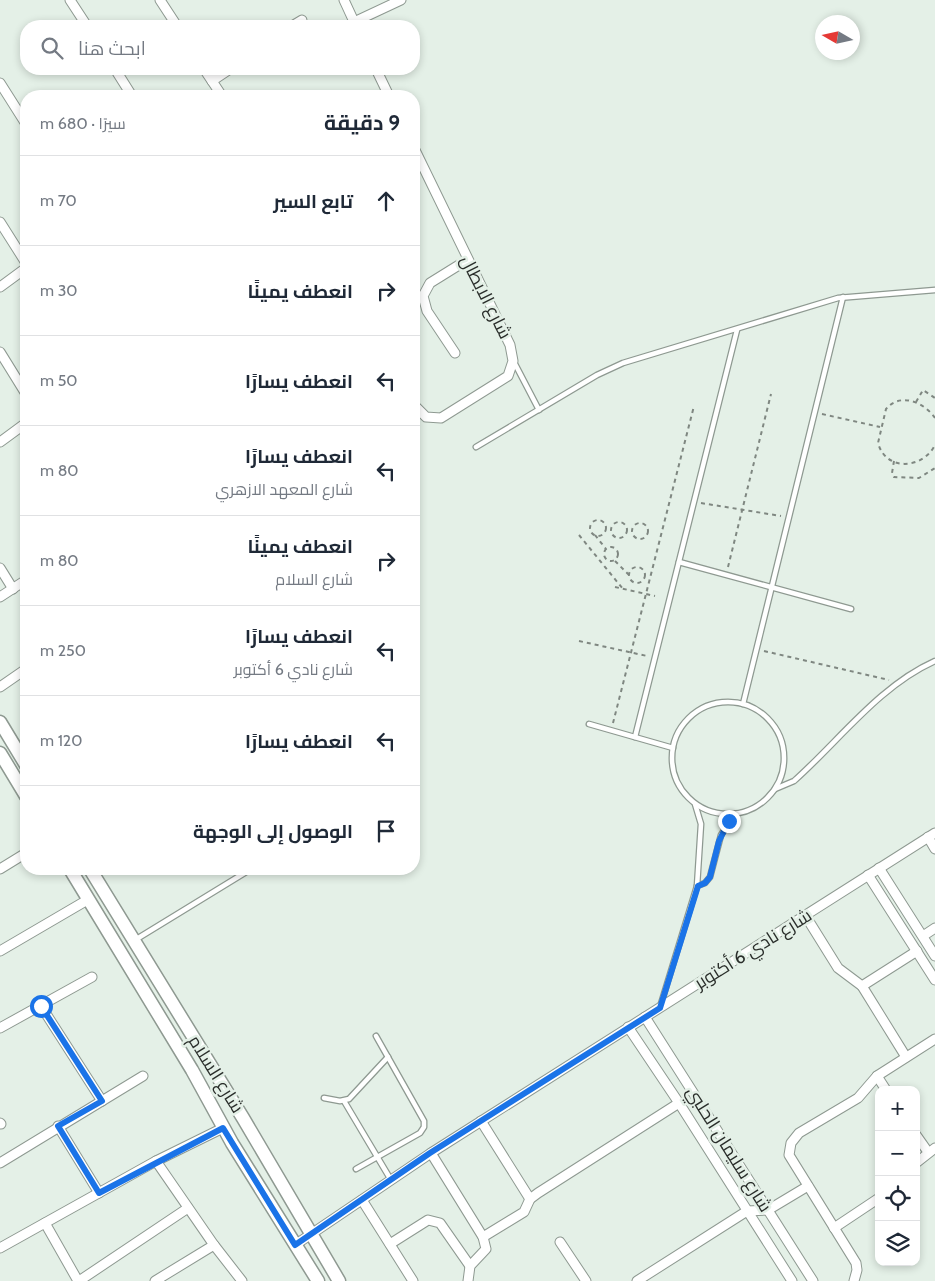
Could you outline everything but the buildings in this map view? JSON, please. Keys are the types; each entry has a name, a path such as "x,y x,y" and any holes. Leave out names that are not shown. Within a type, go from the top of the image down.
{"street":[{"path":"70,0 83,20"},
{"path":"160,0 173,20"},
{"path":"344,0 353,20"},
{"path":"363,20 401,0"},
{"path":"119,75 128,90"},
{"path":"208,75 218,90"},
{"path":"212,81 221,75"},
{"path":"379,75 387,90"},
{"path":"0,83 20,115"},
{"name":"شارع الابطال","path":"420,172 510,345 513,361 508,376 441,418 426,417 420,412"},
{"path":"0,222 20,254"},
{"path":"455,353 427,311 423,296 430,283 467,260"},
{"path":"0,287 20,272"},
{"path":"0,352 20,384"},
{"path":"0,442 20,427"},
{"path":"0,568 13,588"},
{"path":"0,596 20,584"},
{"path":"0,687 20,673"},
{"path":"0,722 20,755"},
{"path":"0,753 20,786"},
{"path":"931,835 935,849"},
{"name":"شارع نادي 6 أكتوبر","path":"295,1245 430,1153 931,835"},
{"path":"0,869 20,857"},
{"path":"879,868 935,956"},
{"name":"شارع السلام","path":"74,875 192,1070 223,1128 318,1281"},
{"name":"شارع السلام","path":"94,875 243,1118 310,1235 339,1281"},
{"path":"868,875 935,980"},
{"path":"0,951 89,899"},
{"path":"805,916 838,968 862,986 906,1057"},
{"path":"923,936 935,928"},
{"path":"862,986 917,951"},
{"path":"0,1027 92,977"},
{"path":"41,1006 102,1101"},
{"name":"شارع سليمان الحلبي","path":"645,1017 813,1281"},
{"name":"شارع سليمان الحلبي","path":"628,1027 679,1103 792,1281"},
{"path":"854,1281 857,1270 856,1264 789,1156 791,1143 799,1133 858,1098 876,1076 935,1039"},
{"path":"192,1070 207,1061"},
{"path":"0,1163 143,1076"},
{"path":"876,1076 883,1086"},
{"path":"484,1237 524,1212 530,1199 679,1103"},
{"path":"481,1121 530,1199"},
{"path":"58,1126 99,1193"},
{"path":"0,1248 156,1161 223,1128"},
{"path":"920,1139 931,1150 920,1160"},
{"path":"430,1153 484,1237 486,1249 470,1266 468,1281"},
{"path":"156,1161 214,1246 242,1281"},
{"path":"638,1281 747,1211 768,1210 808,1186"},
{"path":"362,1200 413,1281"},
{"path":"834,1228 875,1201"},
{"path":"45,1223 78,1281 188,1208"},
{"path":"390,1244 428,1220 435,1220 440,1223 470,1266"},
{"path":"560,1242 586,1281"},
{"path":"155,1281 214,1246"}],"lane":[{"path":"476,447 610,369 843,297 935,290"},
{"path":"743,704 843,297"},
{"path":"635,737 737,330"},
{"path":"513,361 539,410"},
{"path":"679,562 851,608"},
{"path":"775,788 794,781 858,718 923,666 935,661"},
{"path":"660,1008 698,886 701,824 694,803 676,778 673,763 676,738 687,720 703,708 723,702 743,704 757,710 770,720 780,738 784,764 775,788 762,803 745,812 735,814 714,812 694,803"},
{"path":"589,724 674,748"},
{"path":"698,886 705,883 710,877 721,835 735,814"},
{"path":"134,941 241,875"},
{"path":"356,1169 420,1133 424,1128 424,1121 376,1036"},
{"path":"324,1098 344,1101 353,1096 388,1057"},
{"path":"344,1101 391,1180"}],"path":[{"path":"916,402 923,390 935,398"},
{"path":"726,574 771,394"},
{"path":"935,418 926,408 916,402 901,400 893,403 886,410 880,427 879,447 884,454 894,461 905,464 917,462 928,455 935,445"},
{"path":"611,730 694,406"},
{"path":"815,412 880,427"},
{"path":"894,461 892,473 894,477 919,478 935,468"},
{"path":"694,502 789,518"},
{"path":"601,562 605,559 606,549 591,529 596,520 603,522 616,538 623,537 627,531 625,524 618,522 610,529"},
{"path":"627,531 640,539 646,535 647,528 637,524 632,529 632,533"},
{"path":"595,534 602,534 606,528"},
{"path":"580,535 623,589"},
{"path":"606,549 613,547 618,551 615,561"},
{"path":"605,559 615,561 631,579 638,582 645,575 639,567 632,569 630,576"},
{"path":"616,587 655,596"},
{"path":"579,641 655,657"},
{"path":"757,649 901,683"}],"route":[{"path":"41,1006 102,1101 58,1126 99,1193 156,1161 223,1128 295,1245 430,1153 660,1008 698,886 705,883 710,877 719,841 729,821"}]}
